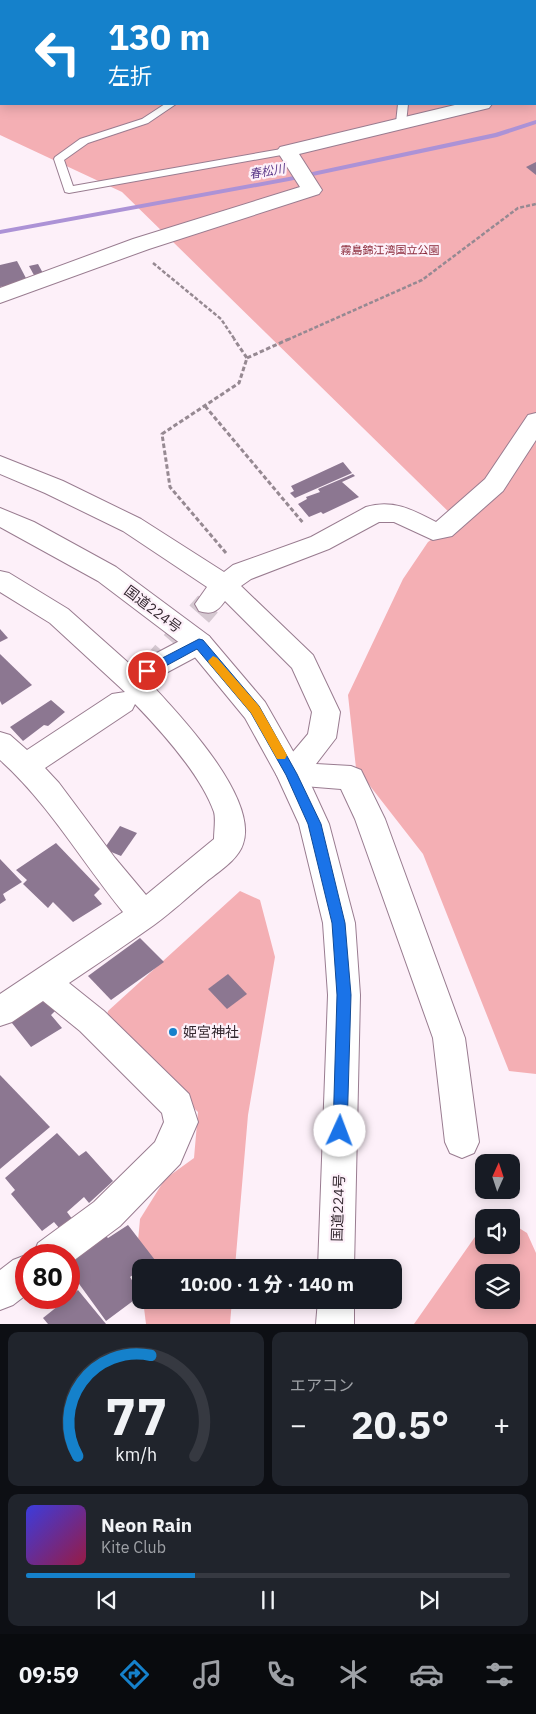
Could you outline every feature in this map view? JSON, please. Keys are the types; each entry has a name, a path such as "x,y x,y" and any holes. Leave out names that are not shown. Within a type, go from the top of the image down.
{"main road":[{"path":"0,296 133,246 312,190 287,151 478,105"},
{"path":"225,587 320,543 375,513 398,513 433,531 443,530 494,484 536,421"},
{"path":"0,464 54,487 132,525 225,587 260,618 303,662 326,712 322,738 291,774"},
{"name":"国道224号","path":"0,517 25,528 107,574 199,643 255,710 291,774 314,824 339,923 344,995 336,1259"},
{"path":"0,580 59,616 126,691 178,730 207,772 229,813 229,843 217,856 144,915 0,1012"},
{"path":"26,766 126,691 199,643"},
{"path":"0,743 26,766 49,791 104,867 144,915"},
{"path":"291,774 351,778 370,819 449,1038 462,1142"},
{"path":"44,982 92,1021 177,1105 181,1122 168,1153 107,1214 65,1244"},
{"path":"0,1292 15,1281"},
{"path":"335,1324 336,1309"}],"lane":[{"path":"169,105 145,121 84,142 59,159 69,190 287,151"},
{"path":"401,123 403,105"}],"path":[{"path":"225,587 170,487 162,434 239,383 247,358 422,280 518,208 536,204"},
{"path":"133,246 221,319 247,358"},
{"path":"205,406 320,543"}],"green space":[{"name":"霧島錦江湾国立公園","path":"0,105 536,105 536,1074 509,1071 423,854 356,768 348,695 403,579 428,542 458,521 122,192 0,135"},
{"path":"240,891 260,900 275,957 248,1115 236,1259 136,1259 140,1219 165,1179 194,1158 198,1112 104,1024 108,1011"},
{"path":"520,1229 527,1233 536,1253 536,1324 414,1324 475,1237 475,1254 520,1254"},
{"path":"144,1309 231,1309 230,1324 146,1324"}],"building":[{"path":"536,162 536,175 526,167"},
{"path":"17,261 28,282 0,287 0,265"},
{"path":"38,264 44,275 35,277 29,266"},
{"path":"343,462 352,473 295,498 290,493 294,491 291,486"},
{"path":"353,474 355,476 342,482 359,497 323,514 321,512 309,517 298,504 307,499 306,497 320,492 318,489"},
{"path":"0,629 8,638 0,642"},
{"path":"0,654 32,685 2,705 0,701"},
{"path":"51,700 65,712 48,726 44,725 23,741 10,727"},
{"path":"120,826 137,833 121,856 104,849"},
{"path":"56,843 100,889 94,895 102,904 73,922 53,902 48,908 23,884 27,880 16,870"},
{"path":"0,859 22,882 3,894 6,900 0,904"},
{"path":"140,938 164,962 111,1000 88,976"},
{"path":"228,974 247,994 227,1009 208,989"},
{"path":"41,997 56,1010 51,1015 62,1028 31,1047 8,1018"},
{"path":"0,1075 50,1127 0,1169"},
{"path":"57,1133 79,1156 86,1151 113,1181 89,1203 84,1197 67,1212 73,1220 60,1229 54,1222 42,1231 11,1194 15,1190 5,1178"},
{"path":"128,1225 154,1259 132,1259 132,1276 130,1277 132,1280 132,1302 106,1321 80,1285 80,1249 102,1232 108,1238"},
{"path":"80,1292 106,1324 48,1324 43,1318 54,1309 80,1309"}],"waterway":[{"name":"春松川","path":"0,232 289,179 497,135 536,122"}],"tunnel":[{"path":"148,673 208,604"}],"slow traffic":[{"path":"213,661 255,710 281,755"}],"place":[{"name":"姫宮神社","path":"173,1032"}],"route":[{"path":"147,671 199,643 255,710 291,774 314,824 339,923 344,995 340,1131"}]}
